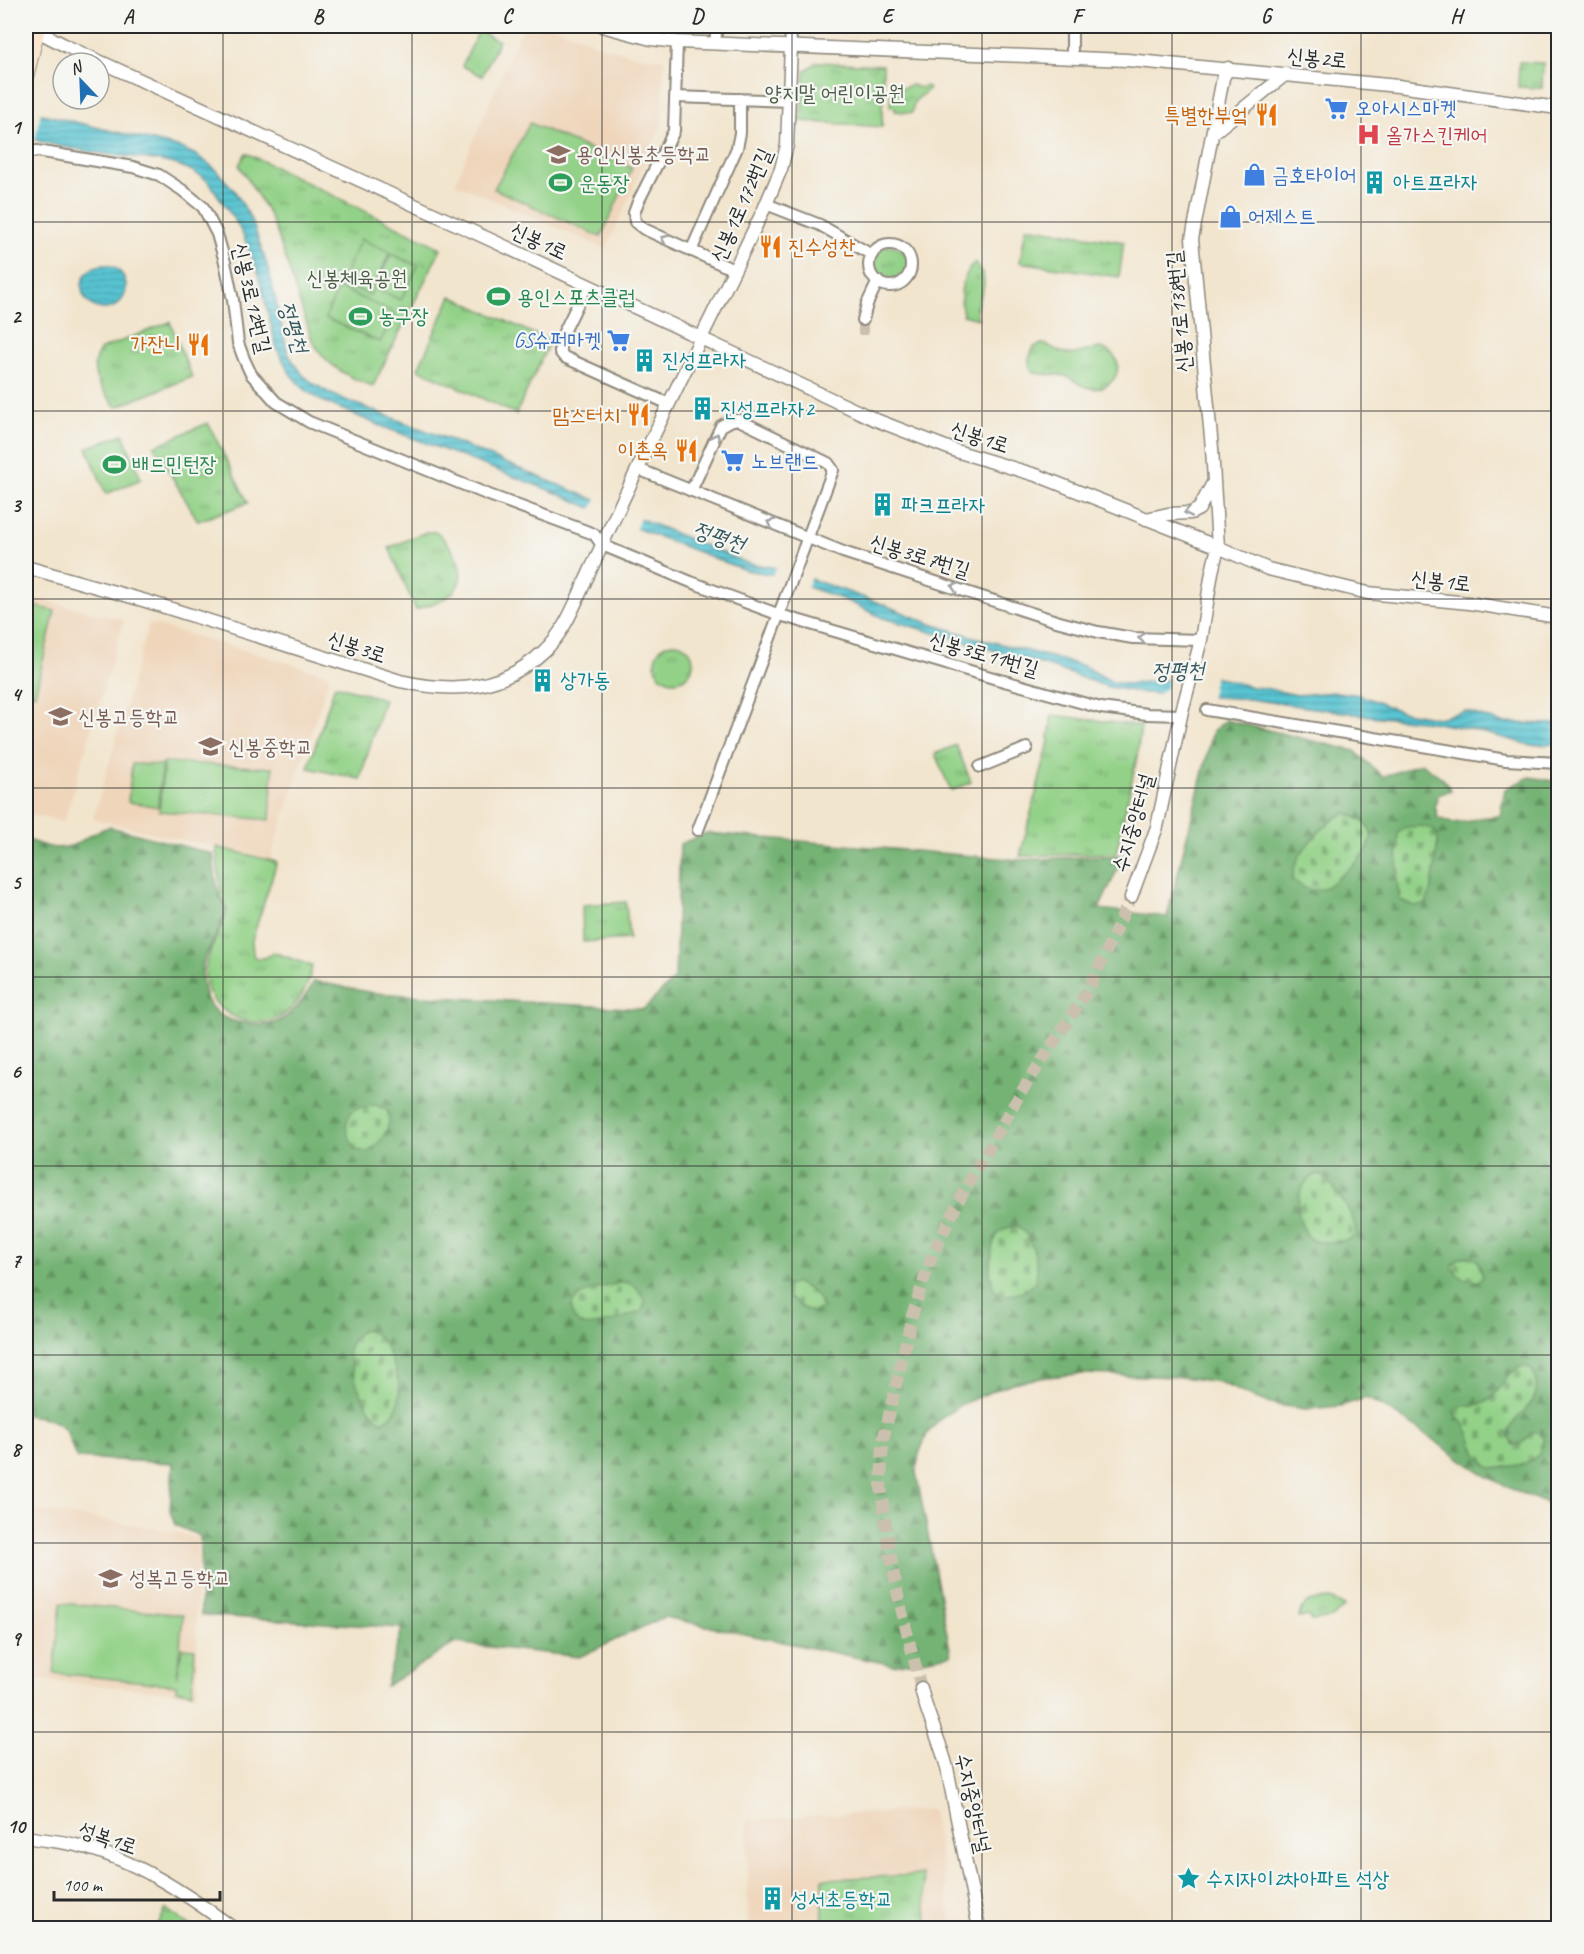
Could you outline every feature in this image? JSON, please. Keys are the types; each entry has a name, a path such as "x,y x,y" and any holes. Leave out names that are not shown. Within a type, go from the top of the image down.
{"main road":[{"path":"26,78 35,28"}],"street":[{"name":"신봉2로","path":"602,26 651,39 677,42 1127,60 1228,68 1258,73 1398,86 1558,108"},
{"path":"715,43 717,26"},
{"path":"790,26 791,45"},
{"path":"1071,58 1072,26"},
{"name":"신봉1로","path":"35,28 876,420 956,451 1039,476 1268,569 1368,593 1469,603 1558,617"},
{"path":"677,42 674,131 634,213 635,222 644,230 734,270"},
{"name":"신봉1로172번길","path":"701,338 781,170 788,145 791,45"},
{"name":"신봉1로138번길","path":"1218,547 1212,448 1192,239 1223,78 1228,68"},
{"path":"1213,134 1286,74"},
{"path":"675,98 789,101"},
{"path":"691,251 737,148 741,99"},
{"name":"신봉3로12번길","path":"26,153 37,151 133,167 159,175 203,207 217,234 225,262 233,300 238,342 244,359 251,374 276,402 309,422 489,495 594,534 602,545"},
{"path":"766,204 820,225 872,255"},
{"path":"891,244 904,249 911,262 911,269 904,281 886,286 878,281 871,274 872,255 891,244"},
{"path":"863,320 867,304 878,281"},
{"path":"588,285 560,340 560,352 564,357 669,404"},
{"path":"638,469 701,338"},
{"path":"691,490 721,426 732,420 739,420 828,462 833,470 698,830"},
{"name":"신봉3로","path":"26,567 146,601 400,681 419,686 457,689 512,675 546,650 568,618 638,469"},
{"name":"신봉3로7번길","path":"638,469 843,552 1067,624 1133,638 1201,640"},
{"path":"1146,519 1168,514 1191,513 1199,509 1214,482"},
{"name":"신봉3로11번길","path":"602,545 691,582 780,615 1080,703 1147,714 1182,711"},
{"path":"1182,711 1201,640 1218,547"},
{"path":"1207,710 1506,760 1558,763"},
{"name":"수지중앙터널","path":"1131,897 1157,827 1182,711"},
{"path":"980,767 1027,748"},
{"name":"수지중앙터널","path":"921,1688 924,1702 941,1743 947,1767 979,1929"},
{"name":"성복1로","path":"26,1837 75,1845 114,1857 172,1886 198,1902 233,1929"}],"shaded area":[{"name":"용인신봉초등학교","path":"523,26 553,26 601,46 637,56 664,59 662,125 606,249 455,183"},
{"name":"신봉고등학교","path":"26,596 124,620 64,822 26,814"},
{"name":"신봉중학교","path":"149,623 330,675 270,860 93,819"},
{"name":"성복고등학교","path":"26,1509 161,1529 198,1538 196,1617 198,1695 26,1678"},
{"path":"932,1809 953,1928 748,1928 747,1820"}],"green space":[{"path":"479,31 499,41 482,76 462,66"},
{"name":"양지말 어린이공원","path":"817,62 883,65 882,127 800,121 805,71"},
{"path":"1519,62 1543,63 1542,88 1518,87"},
{"path":"911,85 920,88 927,86 929,89 914,102 912,113 895,111 895,107 890,107 891,88 900,89"},
{"name":"운동장","path":"530,123 632,168 601,237 494,189"},
{"name":"신봉체육공원","path":"246,153 441,248 373,386 354,379 331,364 312,340 269,214 239,165"},
{"path":"1026,227 1124,242 1119,277 1020,262"},
{"path":"361,239 390,252 370,295 341,283"},
{"path":"890,246 904,251 909,265 904,279 890,284 876,279 871,265 876,251"},
{"path":"391,254 418,266 401,300 375,288"},
{"path":"975,262 984,280 976,311 978,319 963,315 961,300 966,274"},
{"name":"농구장","path":"339,288 395,313 380,342 325,318"},
{"path":"451,296 550,341 516,414 418,369"},
{"path":"170,322 192,377 116,407 97,380 94,365 101,349"},
{"path":"1042,344 1071,354 1091,349 1104,349 1117,360 1117,373 1110,383 1093,388 1083,386 1065,376 1033,372 1029,363 1030,357 1034,347"},
{"path":"208,423 248,503 198,521 154,446"},
{"name":"배드민턴장","path":"123,434 141,479 106,494 87,448"},
{"path":"426,532 437,532 450,546 459,563 460,581 447,597 416,610 389,548"},
{"path":"26,604 55,611 35,694 26,691"},
{"path":"674,643 687,649 693,662 687,675 674,681 661,675 655,662 661,649"},
{"path":"335,685 384,699 360,779 308,768"},
{"path":"1052,715 1141,726 1137,757 1116,853 1020,856 1048,746"},
{"path":"1226,720 1355,751 1383,777 1421,763 1441,777 1451,790 1438,795 1435,805 1438,818 1451,823 1500,816 1505,789 1530,777 1558,782 1558,1505 1531,1497 1482,1473 1391,1411 1366,1398 1340,1406 1306,1409 1277,1405 1219,1382 1181,1377 1080,1374 1047,1377 1012,1383 960,1405 938,1421 927,1434 919,1454 916,1472 951,1655 893,1665 664,1617 579,1657 455,1643 386,1686 402,1628 201,1615 200,1536 175,1525 170,1511 173,1463 77,1458 68,1434 58,1423 26,1415 26,839 44,846 63,848 110,827 213,854 219,895 225,912 203,964 203,985 207,999 214,1010 223,1017 236,1021 261,1025 279,1021 293,1011 305,997 314,981 373,993 644,1009 675,978 680,844 707,833 1020,860 1124,855 1099,909 1167,917 1213,731"},
{"path":"956,745 971,782 951,791 935,754"},
{"path":"164,762 273,768 270,820 159,811"},
{"path":"132,764 162,765 158,807 128,802"},
{"path":"1345,813 1367,825 1371,833 1368,848 1354,864 1327,886 1314,890 1300,885 1293,880 1297,861 1303,851 1319,832"},
{"path":"1420,826 1433,829 1438,840 1432,888 1426,904 1413,906 1400,900 1397,882 1398,833 1407,827"},
{"path":"216,847 277,862 252,940 253,955 257,959 273,952 312,966 308,981 297,1002 285,1014 266,1022 242,1020 231,1015 221,1008 207,989 205,968 207,960 227,912 221,897"},
{"path":"626,902 629,939 583,942 582,905"},
{"path":"375,1105 387,1110 389,1122 385,1133 368,1152 356,1150 347,1129 350,1114 354,1109"},
{"path":"1314,1175 1323,1176 1344,1203 1355,1228 1356,1235 1352,1238 1336,1242 1314,1242 1303,1227 1298,1208 1299,1199 1307,1182"},
{"path":"1016,1226 1030,1241 1037,1265 1036,1279 1025,1291 1013,1294 998,1293 993,1286 990,1271 993,1245 999,1233"},
{"path":"1468,1256 1477,1260 1483,1276 1478,1281 1462,1278 1452,1266 1458,1259"},
{"path":"625,1282 638,1289 642,1295 645,1302 642,1311 596,1325 583,1325 576,1320 572,1307 581,1295"},
{"path":"795,1283 812,1292 819,1299 823,1308 813,1312 789,1298 786,1287"},
{"path":"363,1330 375,1334 383,1343 399,1385 400,1394 396,1410 382,1422 363,1399 355,1380 348,1351 353,1338"},
{"path":"1524,1366 1533,1371 1536,1392 1532,1402 1511,1427 1510,1439 1513,1445 1521,1444 1531,1433 1538,1433 1543,1438 1542,1447 1533,1460 1526,1463 1490,1468 1479,1457 1469,1432 1454,1410 1462,1406 1486,1402 1492,1398 1512,1372"},
{"path":"1330,1599 1345,1606 1332,1618 1311,1621 1310,1616 1299,1618 1306,1604"},
{"path":"61,1603 183,1615 177,1677 182,1648 195,1649 192,1692 176,1690 176,1685 54,1673"},
{"path":"923,1875 928,1928 823,1928 822,1879"},
{"path":"166,1909 193,1928 156,1928"}],"water":[{"name":"정평천","path":"26,110 181,148 213,167 234,190 252,221 269,271 288,354 303,375 331,394 448,439 747,563 782,569 885,605 928,623 1084,666 1112,682 1128,684 1216,677 1252,687 1297,695 1336,692 1360,695 1400,711 1438,718 1465,711 1502,723 1558,724 1558,744 1530,745 1470,729 1431,722 1249,699 1145,693 1108,687 1051,667 883,618 845,600 770,574 745,570 638,529 559,494 381,426 320,400 303,388 291,375 277,349 257,270 244,237 209,182 198,174 163,161 79,150 26,137"},
{"path":"104,265 113,266 120,271 125,278 125,296 120,303 113,308 104,309 95,308 88,303 83,296 82,287 83,278 88,271 95,266"}],"pier":[{"path":"26,107 41,111 34,143 26,140"},
{"path":"599,497 641,514 635,531 590,511"},
{"path":"778,565 811,576 807,589 771,577"},
{"path":"1215,674 1210,700 1155,697 1166,688 1169,677 1183,678"}],"tunnel":[{"path":"863,320 863,335"},
{"path":"921,1688 898,1596 881,1486 883,1441 912,1316 933,1253 962,1195 1020,1094 1090,987 1131,897"}],"place":[{"name":"오아시스마켓","path":"1337,108"},
{"name":"특별한부엌","path":"1266,115"},
{"name":"올가스킨케어","path":"1368,135"},
{"name":"용인신봉초등학교","path":"558,154"},
{"name":"금호타이어","path":"1254,175"},
{"name":"아트프라자","path":"1375,182"},
{"name":"운동장","path":"561,183"},
{"name":"어제스트","path":"1230,216"},
{"name":"진수성찬","path":"770,247"},
{"name":"용인스포츠클럽","path":"499,297"},
{"name":"농구장","path":"360,316"},
{"name":"GS슈퍼마켓","path":"619,340"},
{"name":"가잔니","path":"199,344"},
{"name":"진성프라자","path":"644,360"},
{"name":"진성프라자2","path":"702,409"},
{"name":"맘스터치","path":"638,415"},
{"name":"이촌옥","path":"686,450"},
{"name":"노브랜드","path":"733,461"},
{"name":"배드민턴장","path":"114,464"},
{"name":"파크프라자","path":"883,505"},
{"name":"상가동","path":"542,680"},
{"name":"신봉고등학교","path":"60,717"},
{"name":"신봉중학교","path":"210,747"},
{"name":"성복고등학교","path":"111,1578"},
{"name":"수지자이2차아파트 석상","path":"1188,1879"},
{"name":"성서초등학교","path":"773,1899"}]}
